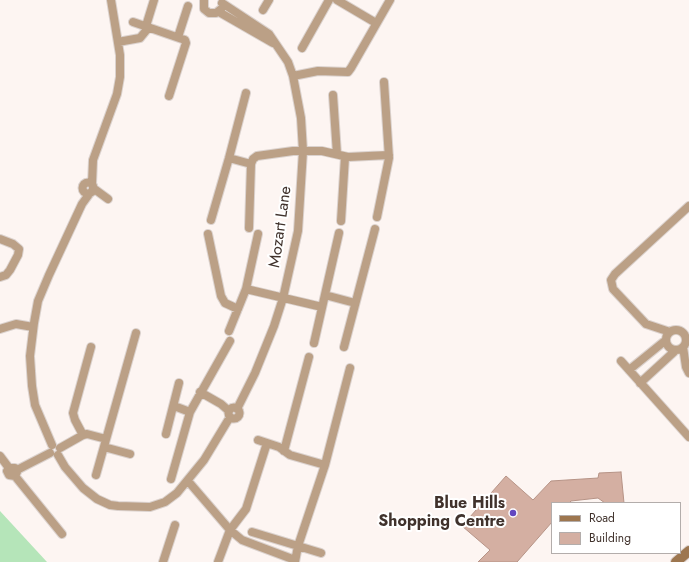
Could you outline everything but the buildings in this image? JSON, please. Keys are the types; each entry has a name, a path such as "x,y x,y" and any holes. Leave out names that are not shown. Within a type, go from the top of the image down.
{"main road":[{"path":"676,562 689,551"}],"street":[{"path":"55,450 35,405 30,356 33,327 38,301 53,265 82,204 85,186 93,175 93,160 120,81 121,60 111,0"},
{"path":"118,42 140,38 147,26 154,0"},
{"path":"263,10 269,0"},
{"path":"302,48 329,0"},
{"path":"337,0 376,23"},
{"path":"293,76 318,72 348,72 390,0"},
{"name":"Mozart Lane","path":"202,2 204,9 209,13 212,14 218,12 277,45"},
{"path":"218,12 221,9 222,2"},
{"name":"Mozart Lane","path":"55,450 69,472 89,494 110,505 142,508 157,505 174,496 188,481 207,455 232,412 260,360 277,318 298,230 303,151 301,124 293,76 288,62 271,37 264,30 222,2"},
{"path":"178,37 188,6"},
{"path":"133,22 186,40 169,96"},
{"path":"377,218 389,155 384,82"},
{"path":"211,220 246,93"},
{"path":"333,95 341,156 341,221"},
{"path":"249,228 251,164 254,158 258,155 286,151 322,151 341,156 389,155"},
{"path":"229,158 251,164"},
{"path":"85,186 105,197"},
{"path":"668,336 645,323 613,289 611,280 615,274 689,206"},
{"path":"344,347 375,229"},
{"path":"314,343 339,233"},
{"path":"208,234 221,296 225,303 238,309"},
{"path":"229,330 246,288 258,234"},
{"path":"0,239 13,244 19,249 18,255 10,270 6,275 0,278"},
{"path":"246,288 322,307"},
{"path":"325,295 355,303"},
{"path":"0,329 16,324 33,327"},
{"path":"629,370 676,330 686,331 686,341 680,349 658,366 640,383"},
{"path":"96,475 136,333"},
{"path":"668,336 668,347 680,349"},
{"path":"171,478 190,412 230,341"},
{"path":"83,435 73,413 91,347"},
{"path":"680,349 689,373"},
{"path":"648,355 658,366"},
{"path":"284,451 309,357"},
{"path":"621,361 689,437"},
{"path":"188,481 230,530 238,537 247,543 295,561 298,546 325,465 350,368"},
{"path":"166,434 179,383"},
{"path":"200,392 232,412"},
{"path":"174,406 190,412"},
{"path":"14,471 87,434 130,454"},
{"path":"258,440 278,446 290,455 325,465"},
{"path":"218,562 230,530 246,509 267,443"},
{"path":"0,456 14,471 62,534"},
{"path":"163,562 174,525"},
{"path":"252,532 321,553"}],"green space":[{"path":"0,511 47,562 0,562"}],"place":[{"name":"Blue Hills Shopping Centre","path":"513,513"}]}
